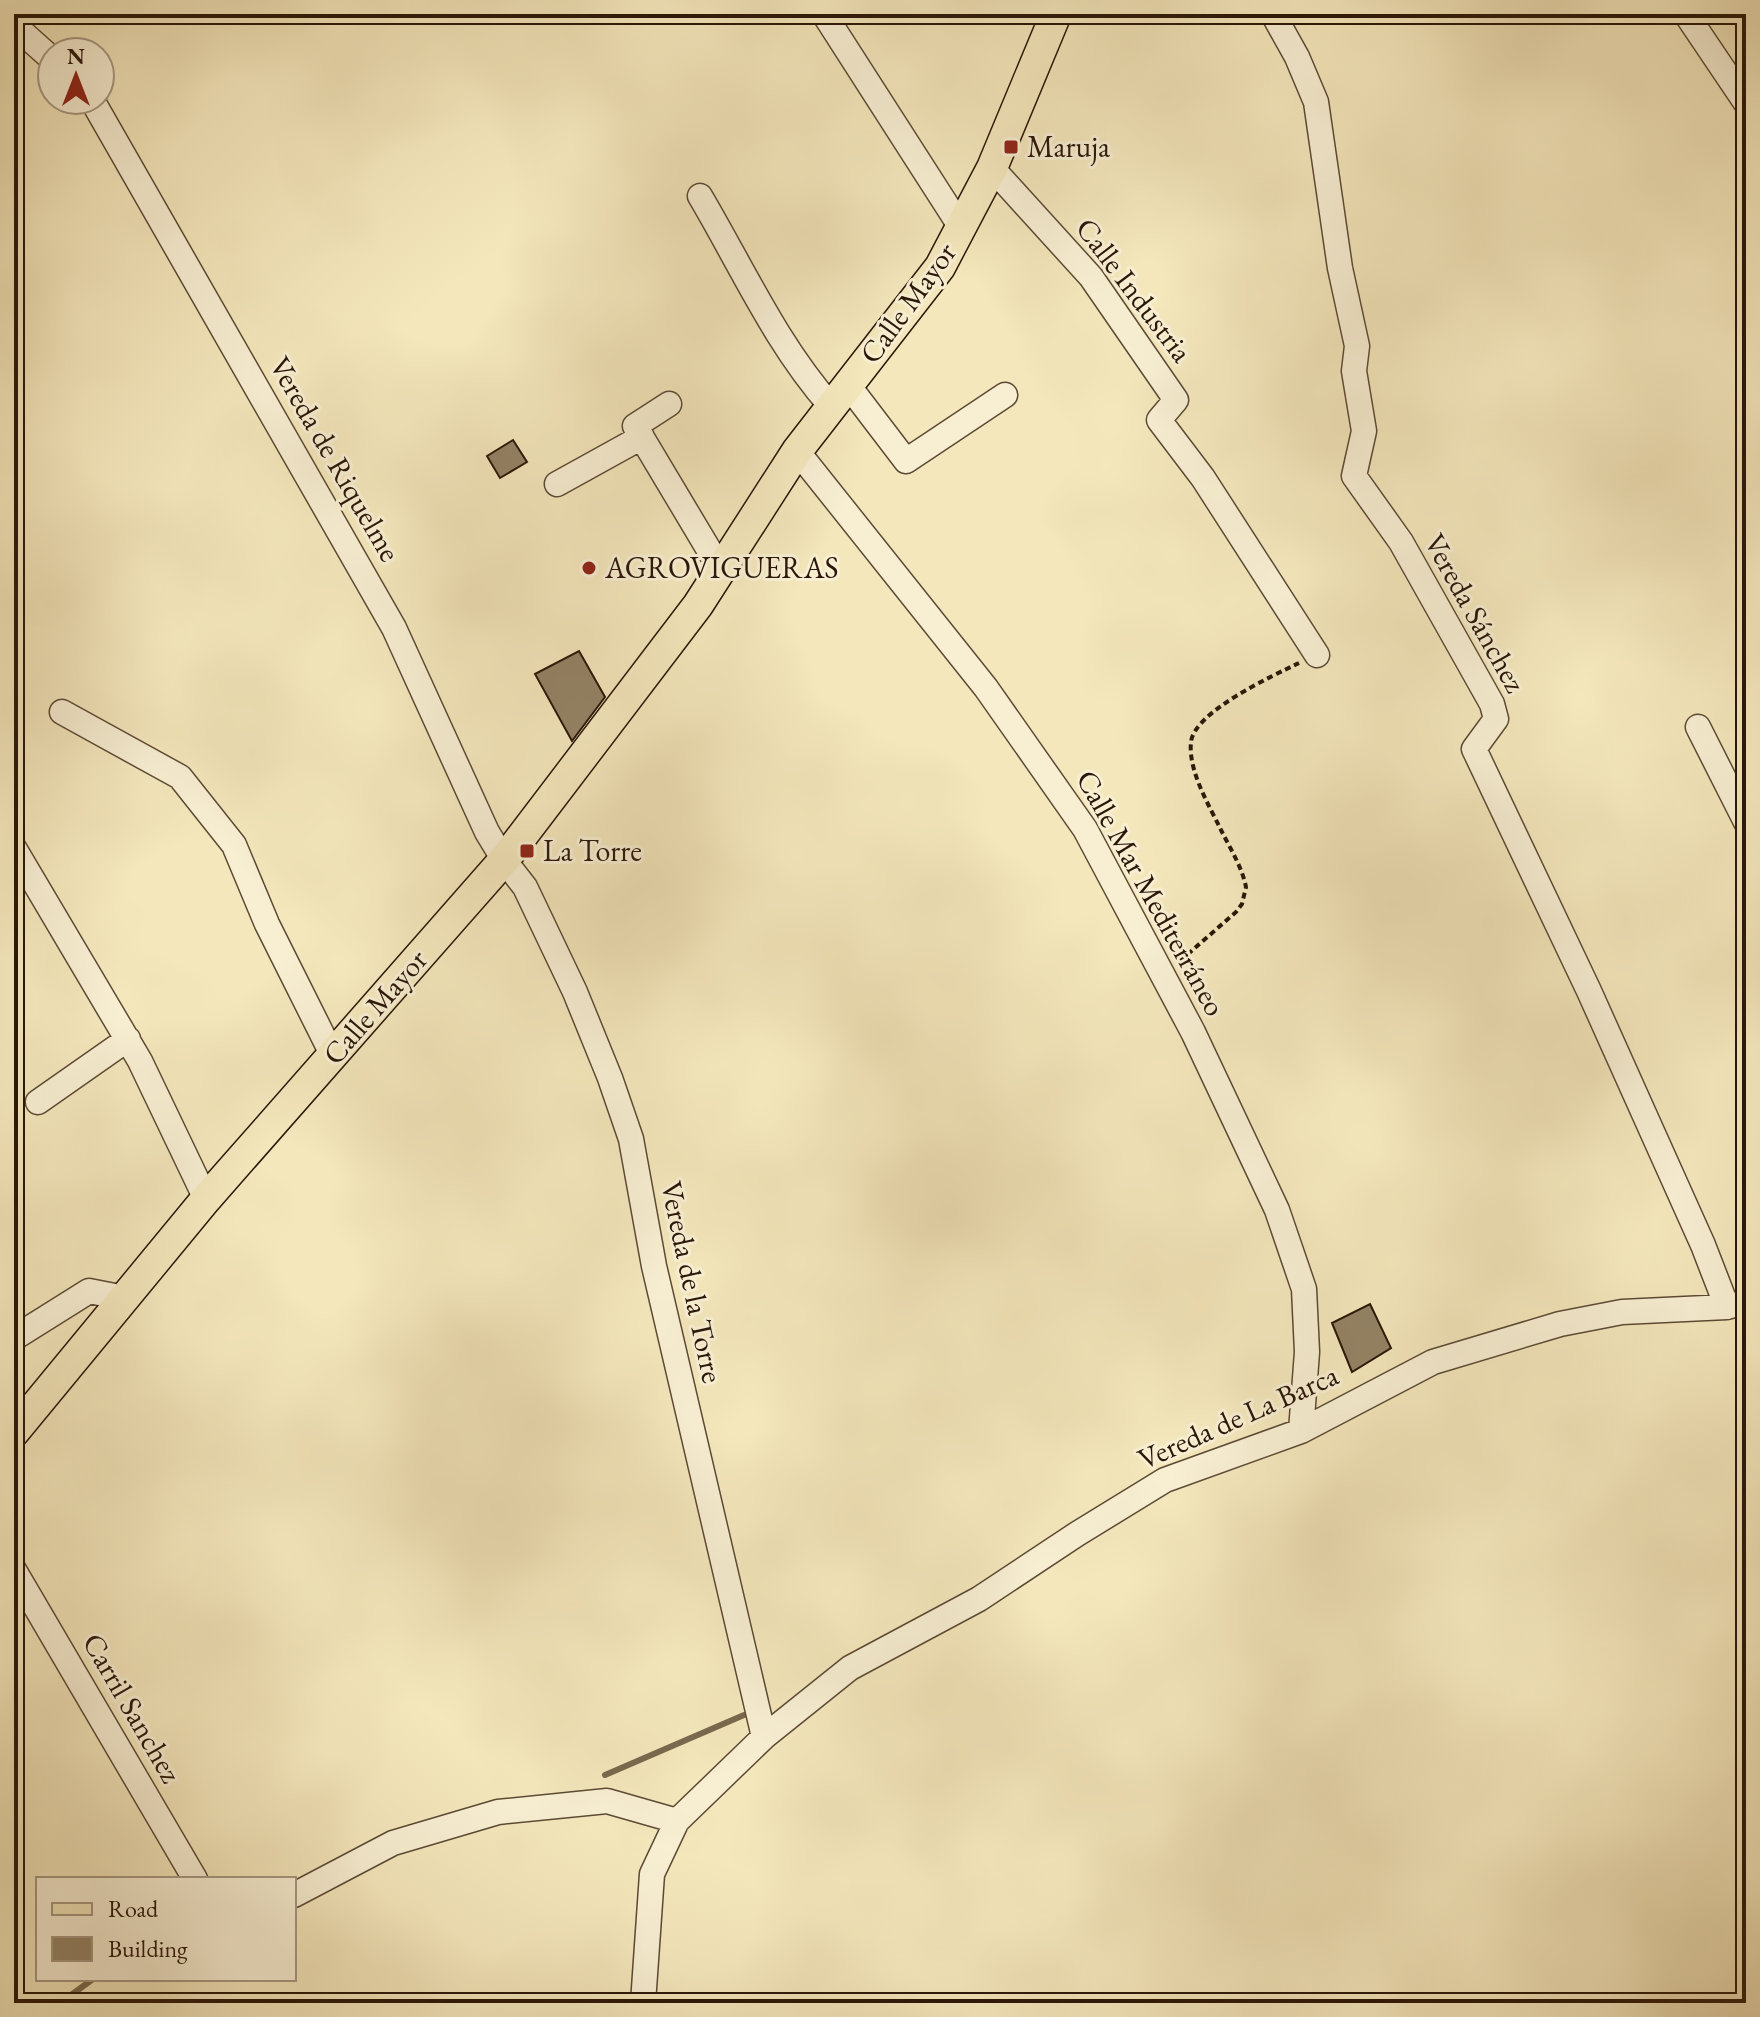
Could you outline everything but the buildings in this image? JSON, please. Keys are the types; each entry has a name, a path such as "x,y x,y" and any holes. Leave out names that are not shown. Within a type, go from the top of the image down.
{"main road":[{"name":"Calle Mayor","path":"14,1432 206,1199 504,860 642,681 721,570 797,451 940,267 992,168 1056,14"}],"street":[{"path":"824,14 962,229"},
{"name":"Vereda Sánchez","path":"1273,14 1297,57 1316,102 1340,268 1357,346 1354,371 1364,431 1354,476 1401,542 1492,704 1496,719 1474,749 1589,991 1703,1245 1736,1304"},
{"path":"1686,14 1746,103"},
{"path":"14,26 36,45"},
{"name":"Vereda de Riquelme","path":"101,116 394,628 487,832 504,860"},
{"name":"Calle Industria","path":"992,168 1091,277 1176,400 1159,420 1203,478 1317,655"},
{"path":"700,196 803,375 840,395 906,461 1005,395"},
{"path":"669,404 635,426 721,570"},
{"path":"557,484 642,437"},
{"name":"Calle Mar Mediterráneo","path":"797,451 986,688 1085,829 1193,1032 1277,1210 1304,1289 1307,1352 1301,1431"},
{"path":"62,712 180,777 234,845 267,924 332,1054"},
{"path":"1698,727 1746,822"},
{"path":"14,848 128,1039 206,1199"},
{"name":"Vereda de la Torre","path":"504,860 525,887 575,992 631,1139 664,1312 764,1737"},
{"path":"38,1102 128,1039"},
{"path":"14,1338 89,1291 125,1298"},
{"name":"Vereda de La Barca","path":"677,1821 764,1737 850,1668 979,1599 1165,1480 1301,1431 1433,1362 1560,1324 1622,1312 1736,1304"},
{"name":"Carril Sanchez","path":"14,1570 194,1877"},
{"path":"296,1894 393,1843 498,1812 607,1801 677,1821 652,1874 643,2003"}],"path":[{"path":"1163,974 1236,912 1245,895 1244,879 1197,774 1190,743 1193,732 1209,716 1264,680 1317,655"}],"waterway":[{"path":"605,1775 744,1715"},
{"path":"60,2003 90,1981"}],"place":[{"name":"Maruja","path":"1011,147"},
{"name":"AGROVIGUERAS","path":"589,568"},
{"name":"La Torre","path":"527,851"}]}
